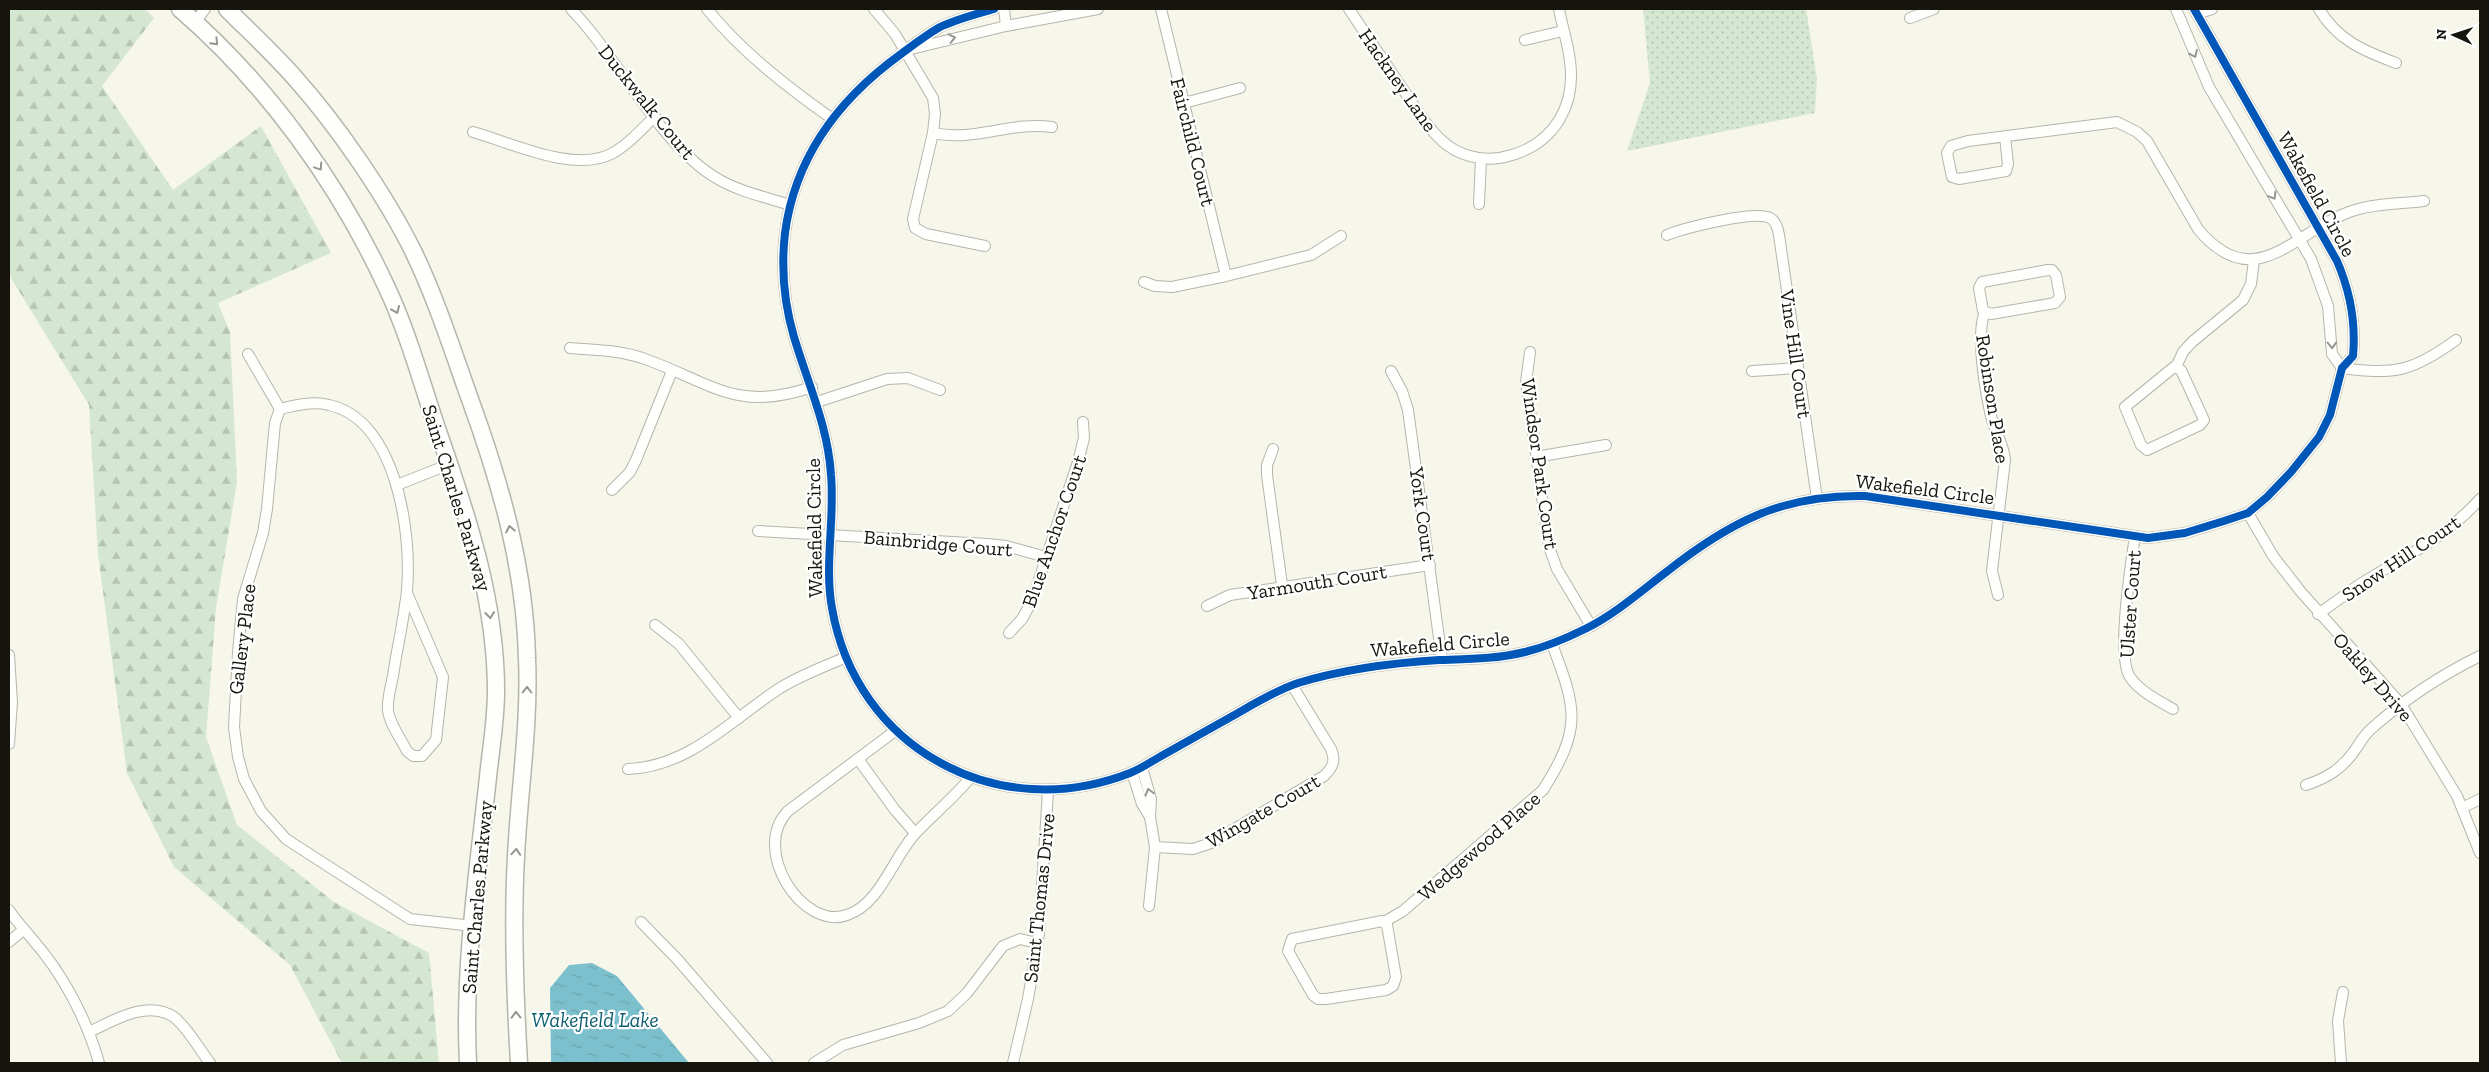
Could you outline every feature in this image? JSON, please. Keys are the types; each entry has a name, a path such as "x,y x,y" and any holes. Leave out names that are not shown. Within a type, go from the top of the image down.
{"main road":[{"name":"Saint Charles Parkway","path":"180,9 239,67 282,118 318,166 350,215 369,250 402,323 450,464 481,570 489,606 495,670 494,730 473,926 467,1011 468,1063"},
{"name":"Saint Charles Parkway","path":"227,9 295,78 312,99 357,158 400,226 428,285 502,491 518,568 528,656 527,716 516,857 514,942 519,1063"}],"street":[{"path":"195,22 205,9"},
{"name":"Duckwalk Court","path":"571,9 655,116 694,162 717,178 742,190 790,205"},
{"path":"707,9 729,34 766,69 831,118"},
{"path":"874,9 895,34 933,98 935,114 933,133 913,219 915,228 926,234 985,246"},
{"name":"Wakefield Circle","path":"994,9 945,25 905,51 865,81 831,118 805,163 790,205 784,248 786,298 793,335 818,402 825,430 831,472 831,605 846,657 857,682 895,731 928,756 970,778 1000,785 1048,791 1072,788 1142,768 1292,685 1355,669 1442,660 1506,656 1552,644 1591,626 1700,545 1730,527 1774,508 1817,499 1865,496 2148,538 2185,533 2248,513 2291,472 2319,437 2330,415 2342,368 2353,356 2353,314 2344,277 2319,228 2196,11"},
{"path":"1004,9 1006,26"},
{"name":"Wakefield Circle","path":"905,51 1006,26 1098,9"},
{"name":"Fairchild Court","path":"1161,9 1226,276"},
{"name":"Hackney Lane","path":"1350,9 1430,128 1448,146 1481,159 1505,157 1525,150 1543,140 1558,125 1568,102 1571,80 1570,59 1559,9"},
{"path":"1910,18 1934,9"},
{"name":"Wakefield Circle","path":"2176,9 2214,95 2301,240 2324,291 2331,323 2332,354 2342,368"},
{"path":"2196,11 2212,9"},
{"path":"2320,9 2330,26 2344,39 2396,63"},
{"path":"1525,40 1563,31"},
{"path":"1184,103 1240,88"},
{"path":"473,132 559,158 582,160 599,158 616,151 655,116"},
{"path":"2005,137 2008,164 2006,171 1959,179 1952,177 1947,153 1951,146 2005,137 2109,121 2127,125 2147,141 2198,229 2209,242 2221,251 2236,258 2254,260 2273,255 2352,210 2424,201"},
{"path":"933,133 960,137 1027,125 1052,127"},
{"path":"1479,204 1481,159"},
{"name":"Vine Hill Court","path":"1667,235 1691,226 1752,216 1765,216 1774,222 1779,235 1817,499"},
{"path":"1144,282 1155,286 1172,287 1226,276 1311,255 1341,236"},
{"path":"2176,367 2182,373 2204,420 2200,425 2153,449 2145,449 2126,413 2126,406 2171,368 2176,367 2183,352 2192,342 2243,300 2251,284 2254,260"},
{"name":"Robinson Place","path":"1985,312 1991,314 2055,303 2060,297 2055,273 2048,270 1982,282 1979,288 1985,312 1981,320 1981,344 1991,412 2004,449 2005,460 1992,571 1998,595"},
{"path":"2342,368 2385,372 2410,368 2438,353 2456,340"},
{"path":"570,348 625,353 726,393 748,398 778,397 812,388"},
{"name":"Windsor Park Court","path":"1530,352 1526,382 1545,528 1553,560 1591,626"},
{"path":"248,354 280,409 319,403 335,406 349,414 366,428 377,442 397,485 407,529 409,563 388,709 407,751 412,755 418,756 426,753 436,740 442,677 406,593"},
{"path":"1752,371 1798,368"},
{"path":"612,490 630,472 672,371"},
{"name":"York Court","path":"1391,371 1402,391 1408,410 1442,660"},
{"path":"818,402 887,379 908,378 940,390"},
{"name":"Gallery Place","path":"280,409 275,423 263,533 243,599 234,700 234,728 238,757 244,779 261,811 286,839 410,920 473,926"},
{"name":"Blue Anchor Court","path":"1009,633 1028,612 1080,455 1084,438 1082,422"},
{"path":"1536,457 1606,445"},
{"path":"1273,449 1267,464 1268,491 1282,585"},
{"path":"397,485 450,464"},
{"name":"Snow Hill Court","path":"2318,614 2355,588 2441,536 2461,520 2480,499"},
{"name":"Oakley Drive","path":"2248,513 2285,573 2318,614 2401,704 2436,758 2477,832 2480,852"},
{"name":"Bainbridge Court","path":"758,530 988,544 1006,546 1046,557"},
{"name":"Ulster Court","path":"2135,536 2125,630 2126,671 2135,684 2173,709"},
{"name":"Yarmouth Court","path":"1207,606 1230,595 1282,585 1430,565"},
{"path":"655,625 679,644 739,718"},
{"name":"Wedgewood Place","path":"1384,922 1387,925 1396,977 1392,987 1386,990 1326,999 1318,999 1313,996 1288,951 1292,939 1374,922 1384,922 1403,911 1544,790 1565,752 1573,711 1566,681 1552,644"},
{"path":"9,655 12,702 9,744"},
{"path":"2306,785 2322,780 2339,769 2367,732 2426,684 2480,656"},
{"path":"628,769 647,768 674,758 716,737 782,687 846,657"},
{"name":"Wingate Court","path":"1155,847 1193,849 1211,843 1331,770 1334,758 1331,749 1292,685"},
{"path":"895,731 788,810 780,823 774,841 776,860 780,873 798,898 816,912 827,917 841,917 857,911 872,897 901,851 916,833 951,800 970,778"},
{"path":"858,759 895,810 916,833"},
{"path":"1142,768 1151,799 1150,816 1155,847 1149,906"},
{"path":"1132,772 1142,804 1150,816"},
{"name":"Saint Thomas Drive","path":"1013,1063 1028,999 1037,943 1043,894 1048,791"},
{"path":"2462,808 2480,799"},
{"path":"9,910 57,973 89,1032 99,1063"},
{"path":"641,922 678,960 767,1063"},
{"path":"9,942 23,930"},
{"path":"814,1063 843,1045 919,1023 948,1011 967,993 1003,946 1020,939 1037,943"},
{"path":"2341,1063 2338,1021 2343,992"},
{"path":"89,1032 135,1013 156,1011 174,1018 210,1063"}],"green space":[{"path":"9,9 145,9 154,18 102,86 173,190 261,126 331,253 218,303 230,332 237,482 216,608 206,737 237,825 334,902 429,953 439,1063 342,1063 290,965 174,867 127,773 98,554 89,405 11,278 9,269"},
{"path":"1643,9 1806,9 1817,79 1815,113 1627,151 1650,83"}],"water":[{"name":"Wakefield Lake","path":"592,963 617,976 689,1063 551,1063 550,988 569,965"}],"cycle path":[{"path":"994,9 953,22 930,33 879,71 840,110 810,155 799,179 790,205 785,233 783,272 791,324 822,422 829,457 832,492 829,559 830,592 832,608 846,658 870,701 902,736 940,763 984,781 1031,789 1080,787 1130,773 1267,696 1315,678 1385,665 1504,656 1549,645 1579,632 1607,616 1688,555 1734,526 1782,506 1808,500 1865,496 2148,538 2185,533 2248,513 2267,497 2291,472 2319,437 2330,415 2342,368 2353,356 2353,319 2349,296 2337,261 2194,9"}]}
